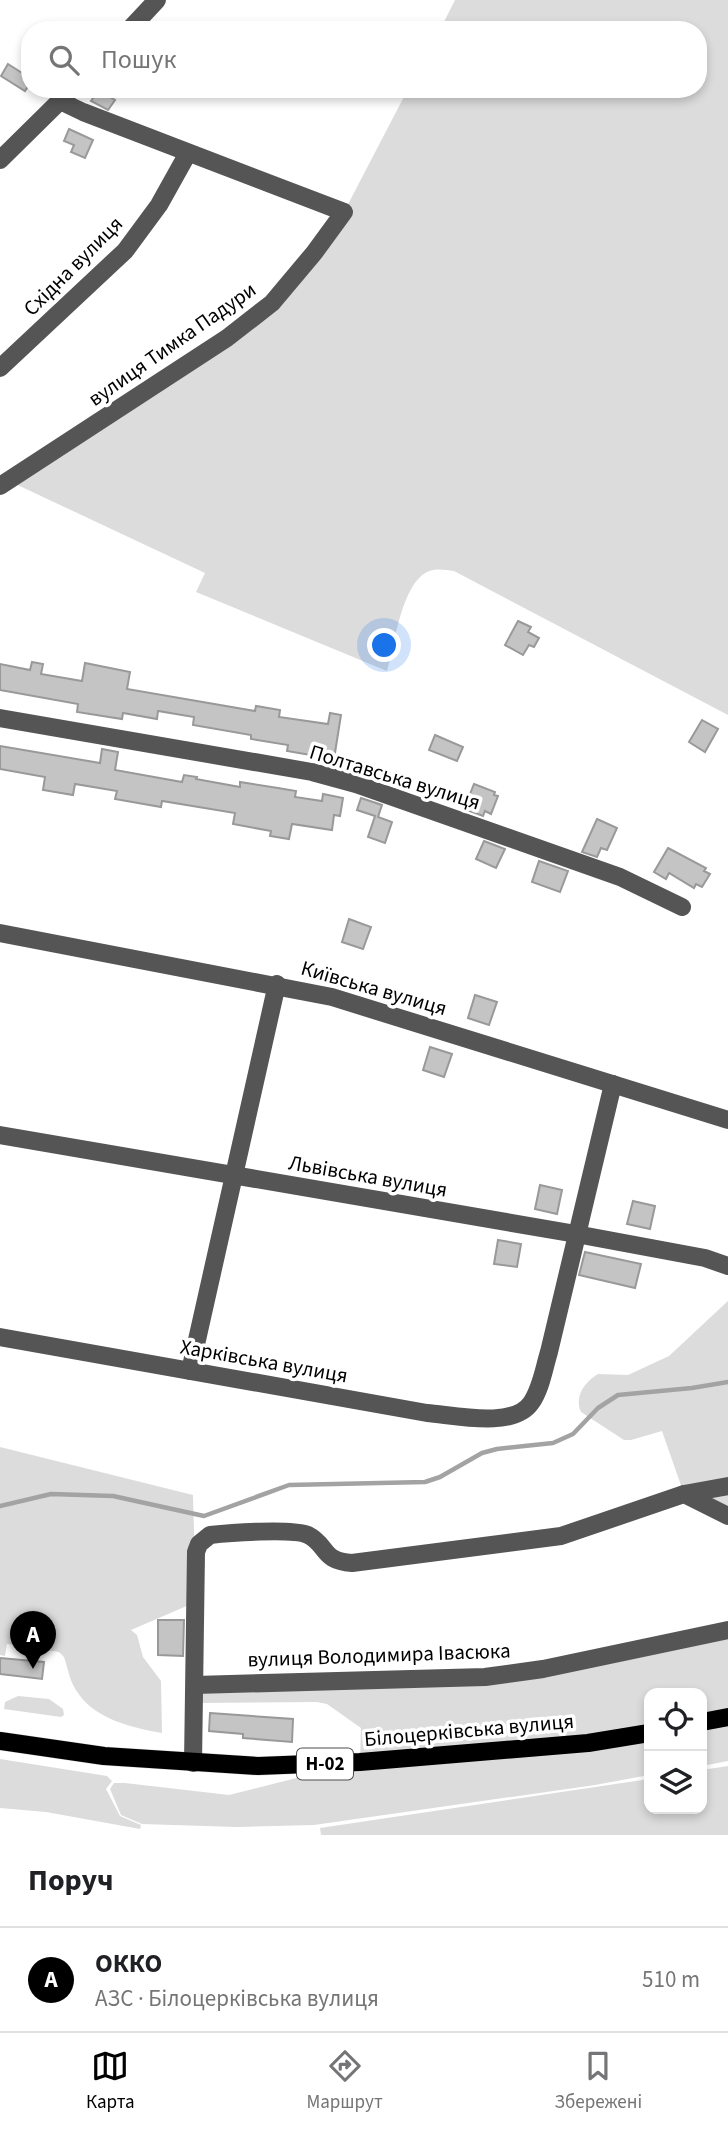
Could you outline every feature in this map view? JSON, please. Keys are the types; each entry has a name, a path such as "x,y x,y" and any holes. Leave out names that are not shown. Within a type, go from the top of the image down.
{"main road":[{"path":"707,1721 728,1717"},
{"name":"Білоцерківська вулиця","path":"0,1741 104,1756 258,1766 360,1762 588,1743 644,1733"}],"street":[{"path":"137,21 157,0"},
{"path":"0,160 63,98"},
{"path":"72,98 188,153"},
{"name":"вулиця Тимка Падури","path":"0,486 256,317 286,287 344,212 188,153"},
{"name":"Східна вулиця","path":"0,368 125,251 159,205 188,153"},
{"name":"Полтавська вулиця","path":"0,718 312,772 356,784 620,877 682,906"},
{"name":"Київська вулиця","path":"0,933 332,996 728,1120"},
{"path":"190,1371 277,984"},
{"path":"576,1234 613,1084"},
{"name":"Львівська вулиця","path":"0,1135 576,1234 705,1258 728,1266"},
{"name":"Харківська вулиця","path":"0,1338 427,1413 491,1419 521,1413 531,1403 540,1385 576,1234"},
{"path":"193,1763 196,1552 199,1544 210,1535 299,1533 314,1539 331,1559 352,1563 561,1536 684,1494 728,1486"},
{"path":"684,1494 728,1516"},
{"name":"вулиця Володимира Івасюка","path":"195,1685 485,1677 544,1669 728,1630"}],"shaded area":[{"path":"455,0 728,0 728,715 454,571 427,572 411,589 400,616 387,671 196,592 205,573 9,481 256,317 344,212 403,98 707,98 707,21 444,21"},
{"path":"728,1301 728,1516 684,1494 662,1431 624,1440 581,1412 579,1400 585,1385 598,1374 628,1375 669,1356"},
{"path":"0,1447 193,1495 196,1602 131,1630 137,1635 143,1657 161,1681 162,1733 127,1725 94,1710 75,1689 64,1657 59,1652 7,1644 5,1656 0,1655"},
{"path":"728,1630 728,1761 707,1765 707,1688 644,1688 644,1776 314,1825 236,1827 142,1824 121,1815 110,1789 114,1783 125,1783 229,1795 360,1762 361,1728 327,1704 195,1703 195,1685 457,1679"},
{"path":"18,1696 49,1699 63,1709 64,1715 61,1717 4,1709 5,1702"},
{"path":"0,1759 107,1776 112,1781 106,1789 120,1816 141,1825 140,1829 46,1812 0,1808"},
{"path":"728,1766 728,1835 321,1835 320,1828 644,1780 644,1814 707,1814 707,1769"}],"building":[{"path":"8,64 21,72 21,88 1,76"},
{"path":"93,98 115,100 108,110 91,101"},
{"path":"69,129 93,140 85,158 71,152 74,145 64,141"},
{"path":"518,621 531,627 528,632 539,638 534,647 529,645 523,655 505,645"},
{"path":"32,662 43,664 41,674 82,681 85,663 130,672 127,689 255,711 256,706 280,710 279,717 328,724 330,713 341,715 334,759 287,751 288,745 251,739 251,735 193,725 194,717 158,711 157,719 123,713 122,719 77,712 78,704 0,690 0,664 30,670"},
{"path":"702,720 718,729 705,752 689,742"},
{"path":"435,735 463,747 457,761 429,750"},
{"path":"0,746 100,763 102,749 118,752 115,770 182,782 184,775 240,787 240,782 296,791 295,797 322,801 323,794 343,798 340,816 334,815 332,830 292,824 289,839 270,836 271,831 233,824 235,813 162,801 161,807 115,799 117,791 75,784 73,795 43,790 45,777 0,769"},
{"path":"474,784 495,792 494,795 498,796 491,814 485,811 483,816 464,809"},
{"path":"361,798 382,805 378,817 392,822 385,843 368,837 375,816 357,810"},
{"path":"597,819 617,828 607,850 601,848 597,857 582,852"},
{"path":"484,841 505,849 496,868 476,859"},
{"path":"668,848 706,868 704,871 710,874 702,887 696,884 694,888 669,873 666,879 654,872"},
{"path":"539,861 568,871 560,892 532,882"},
{"path":"349,919 371,927 363,949 342,942"},
{"path":"475,995 497,1002 489,1025 468,1018"},
{"path":"430,1047 452,1054 444,1077 423,1070"},
{"path":"540,1185 562,1190 557,1214 535,1209"},
{"path":"633,1201 655,1206 650,1229 627,1224"},
{"path":"498,1240 521,1244 517,1267 494,1264"},
{"path":"585,1252 641,1264 635,1288 579,1275"},
{"path":"158,1620 184,1620 183,1656 158,1655"},
{"path":"0,1658 44,1662 42,1679 0,1674"},
{"path":"210,1713 293,1719 292,1742 243,1738 243,1734 209,1731"}],"waterway":[{"path":"0,1506 51,1494 113,1496 204,1516 289,1485 425,1482 440,1477 482,1453 553,1443 573,1434 598,1408 618,1395 728,1382"}],"place":[{"name":"ОККО","path":"33,1669"}]}
